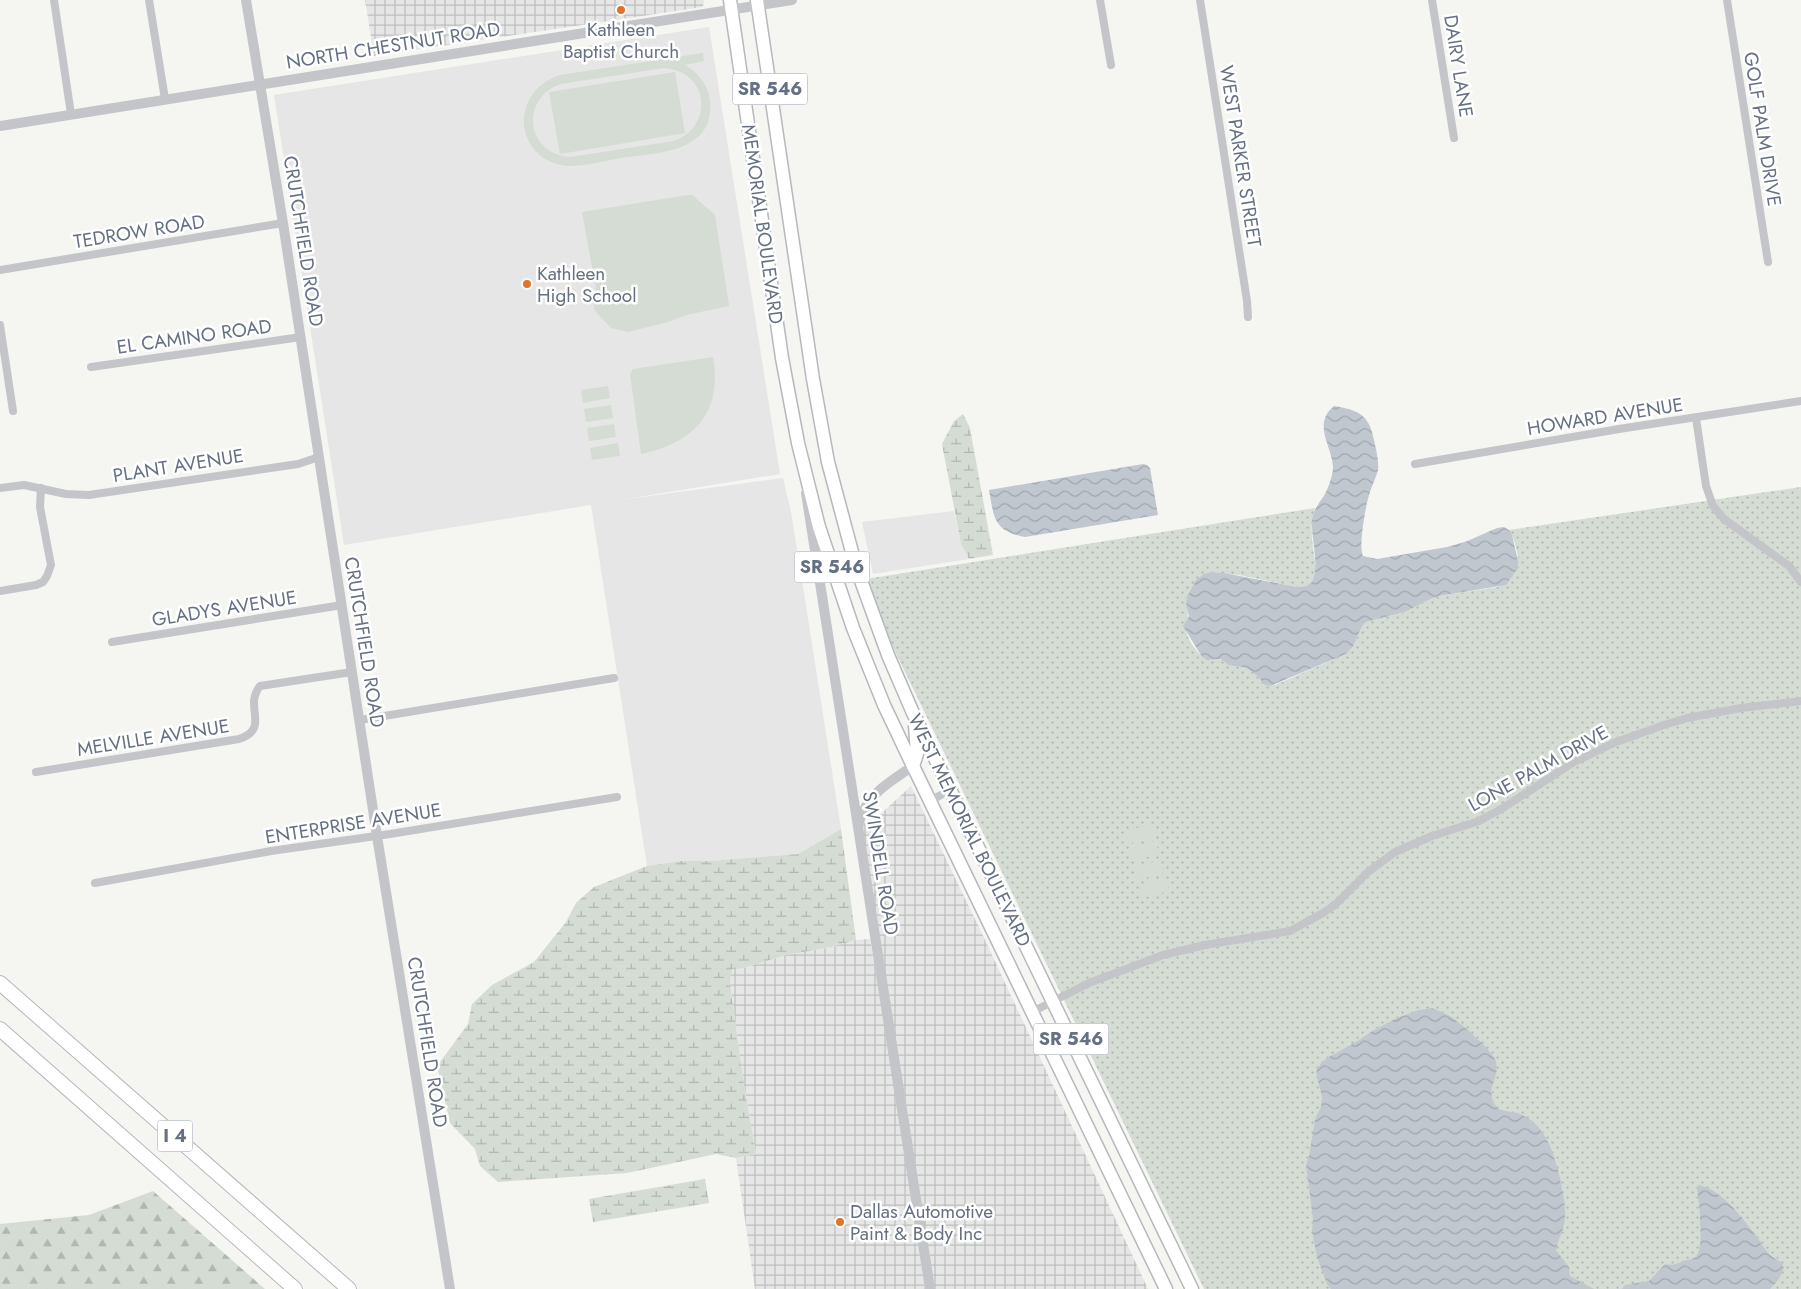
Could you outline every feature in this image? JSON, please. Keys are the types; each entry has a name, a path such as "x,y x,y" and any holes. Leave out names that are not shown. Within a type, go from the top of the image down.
{"highway":[{"name":"I 4","path":"0,983 349,1289"},
{"name":"I 4","path":"0,1029 295,1289"}],"main road":[{"name":"MEMORIAL BOULEVARD","path":"757,3 808,350"},
{"name":"MEMORIAL BOULEVARD","path":"730,5 782,358"},
{"name":"WEST MEMORIAL BOULEVARD","path":"808,350 828,462 854,560 888,655 913,713 1192,1289"},
{"name":"WEST MEMORIAL BOULEVARD","path":"782,358 798,443 820,527 848,614 877,688 1166,1289"},
{"path":"913,713 917,754 913,766"}],"street":[{"path":"54,0 71,114"},
{"path":"149,0 165,99"},
{"name":"CRUTCHFIELD ROAD","path":"246,0 283,223 377,836 450,1289"},
{"name":"NORTH CHESTNUT ROAD","path":"0,126 730,5 792,0"},
{"path":"1100,0 1111,65"},
{"name":"WEST PARKER STREET","path":"1200,0 1248,317"},
{"name":"DAIRY LANE","path":"1432,0 1454,138"},
{"name":"GOLF PALM DRIVE","path":"1727,0 1768,262"},
{"name":"TEDROW ROAD","path":"0,270 283,223"},
{"path":"0,326 13,411"},
{"name":"EL CAMINO ROAD","path":"90,367 301,337"},
{"name":"HOWARD AVENUE","path":"1415,464 1619,429 1801,401"},
{"path":"1696,418 1706,486 1713,506 1724,519 1789,566 1801,582"},
{"name":"SWINDELL ROAD","path":"798,443 930,1289"},
{"name":"PLANT AVENUE","path":"0,488 24,485 66,494 89,495 298,464 319,457"},
{"path":"0,591 36,585 43,582 48,576 51,566 40,507 41,488"},
{"name":"GLADYS AVENUE","path":"112,642 342,605"},
{"name":"MELVILLE AVENUE","path":"36,772 240,740 251,734 255,726 254,698 260,686 352,672"},
{"path":"360,720 614,678"},
{"name":"LONE PALM DRIVE","path":"1032,1012 1089,983 1163,956 1205,945 1290,931 1336,904 1368,872 1395,852 1432,836 1480,821 1510,804 1574,762 1616,742 1688,718 1741,708 1801,702"},
{"path":"858,825 862,810 876,792 913,766"},
{"path":"851,787 862,795 876,792"},
{"path":"930,801 950,790"},
{"name":"ENTERPRISE AVENUE","path":"95,882 262,852 377,836 617,797"}],"shaded area":[{"path":"365,0 704,0 703,7 374,56"},
{"name":"Kathleen High School","path":"709,27 780,474 620,500 783,478 791,512 841,829 798,854 710,861 681,861 647,866 591,505 344,545 274,95"},
{"path":"954,511 961,544 969,559 873,574 862,522"},
{"path":"911,786 1148,1289 934,1289 862,825 874,820"},
{"path":"870,939 925,1289 755,1289 736,1158 756,1154 730,983 732,968 743,968 786,955 826,948 856,940"}],"green space":[{"path":"703,53 704,61 685,65 699,76 705,85 710,101 709,118 703,131 693,141 666,151 575,166 550,161 537,152 528,139 524,125 525,110 532,96 543,84 560,75","holes":["664,68 679,71 698,88 701,112 696,124 687,134 674,141 570,157 555,154 544,146 537,136 533,125 534,112 538,101 548,91 561,84"]},
{"path":"675,72 685,133 560,154 549,92"},
{"path":"692,195 715,215 729,306 686,315 668,322 628,332 611,328 595,311 592,295 596,289 582,212"},
{"path":"713,357 715,377 713,394 708,409 700,422 676,442 641,454 630,374 633,369"},
{"path":"608,386 610,398 583,403 581,390"},
{"path":"611,405 613,418 586,422 584,409"},
{"path":"963,414 970,428 993,555 969,559 961,544 942,444 954,421"},
{"path":"614,424 616,437 589,441 587,428"},
{"path":"618,443 620,456 592,460 590,448"},
{"path":"1801,487 1801,1289 1204,1289 892,645 866,579 1315,508 1312,531 1315,571 1312,582 1306,586 1297,587 1239,575 1212,572 1186,604 1188,613 1187,633 1202,657 1212,660 1221,659 1236,666 1247,668 1253,671 1261,681 1275,685 1346,654 1353,646 1360,629 1366,622 1405,612 1439,596 1498,587 1518,568 1516,548 1509,530"},
{"path":"1152,824 1155,837 1128,844 1125,831"},
{"path":"841,829 856,940 826,948 786,955 743,968 732,969 730,983 756,1154 736,1158 716,1154 627,1173 498,1182 480,1166 475,1149 450,1123 437,1066 468,1024 472,1004 492,985 534,962 566,922 576,903 594,887 647,866 681,861 710,861 798,854"},
{"path":"1156,841 1159,854 1132,861 1129,848"},
{"path":"1161,860 1164,873 1137,880 1134,867"},
{"path":"1166,878 1169,891 1142,898 1138,885"},
{"path":"705,1179 709,1203 593,1222 589,1199"},
{"path":"153,1191 265,1289 0,1289 0,1224 89,1215"}],"water":[{"path":"1334,406 1350,409 1365,419 1372,431 1376,451 1378,470 1368,498 1365,515 1361,544 1363,556 1377,559 1447,547 1504,527 1512,535 1518,568 1506,585 1439,596 1405,612 1366,622 1360,629 1353,646 1346,654 1270,686 1265,685 1247,668 1229,665 1221,659 1207,660 1202,657 1183,626 1189,616 1186,604 1187,597 1196,580 1204,574 1212,572 1297,587 1306,586 1312,582 1315,568 1315,552 1312,518 1327,489 1333,471 1332,459 1325,435 1324,420"},
{"path":"1143,464 1150,468 1158,515 1025,537 1001,527 994,515 989,490"},
{"path":"1432,1008 1455,1020 1494,1057 1497,1069 1491,1090 1493,1102 1498,1109 1527,1117 1535,1123 1547,1140 1558,1168 1565,1207 1564,1225 1556,1250 1569,1267 1570,1276 1594,1289 1331,1289 1327,1284 1317,1257 1312,1231 1313,1219 1306,1165 1315,1119 1321,1107 1322,1097 1316,1072 1321,1063 1327,1058 1374,1030 1397,1018 1419,1010"},
{"path":"1699,1185 1716,1193 1732,1206 1767,1252 1781,1262 1784,1268 1779,1279 1770,1289 1622,1289 1625,1285 1649,1281 1665,1264 1670,1265 1696,1257 1699,1250 1701,1233 1697,1188"}],"place":[{"name":"Kathleen Baptist Church","path":"621,10"},
{"name":"Kathleen High School","path":"527,284"},
{"name":"Dallas Automotive Paint & Body Inc","path":"840,1222"}]}
